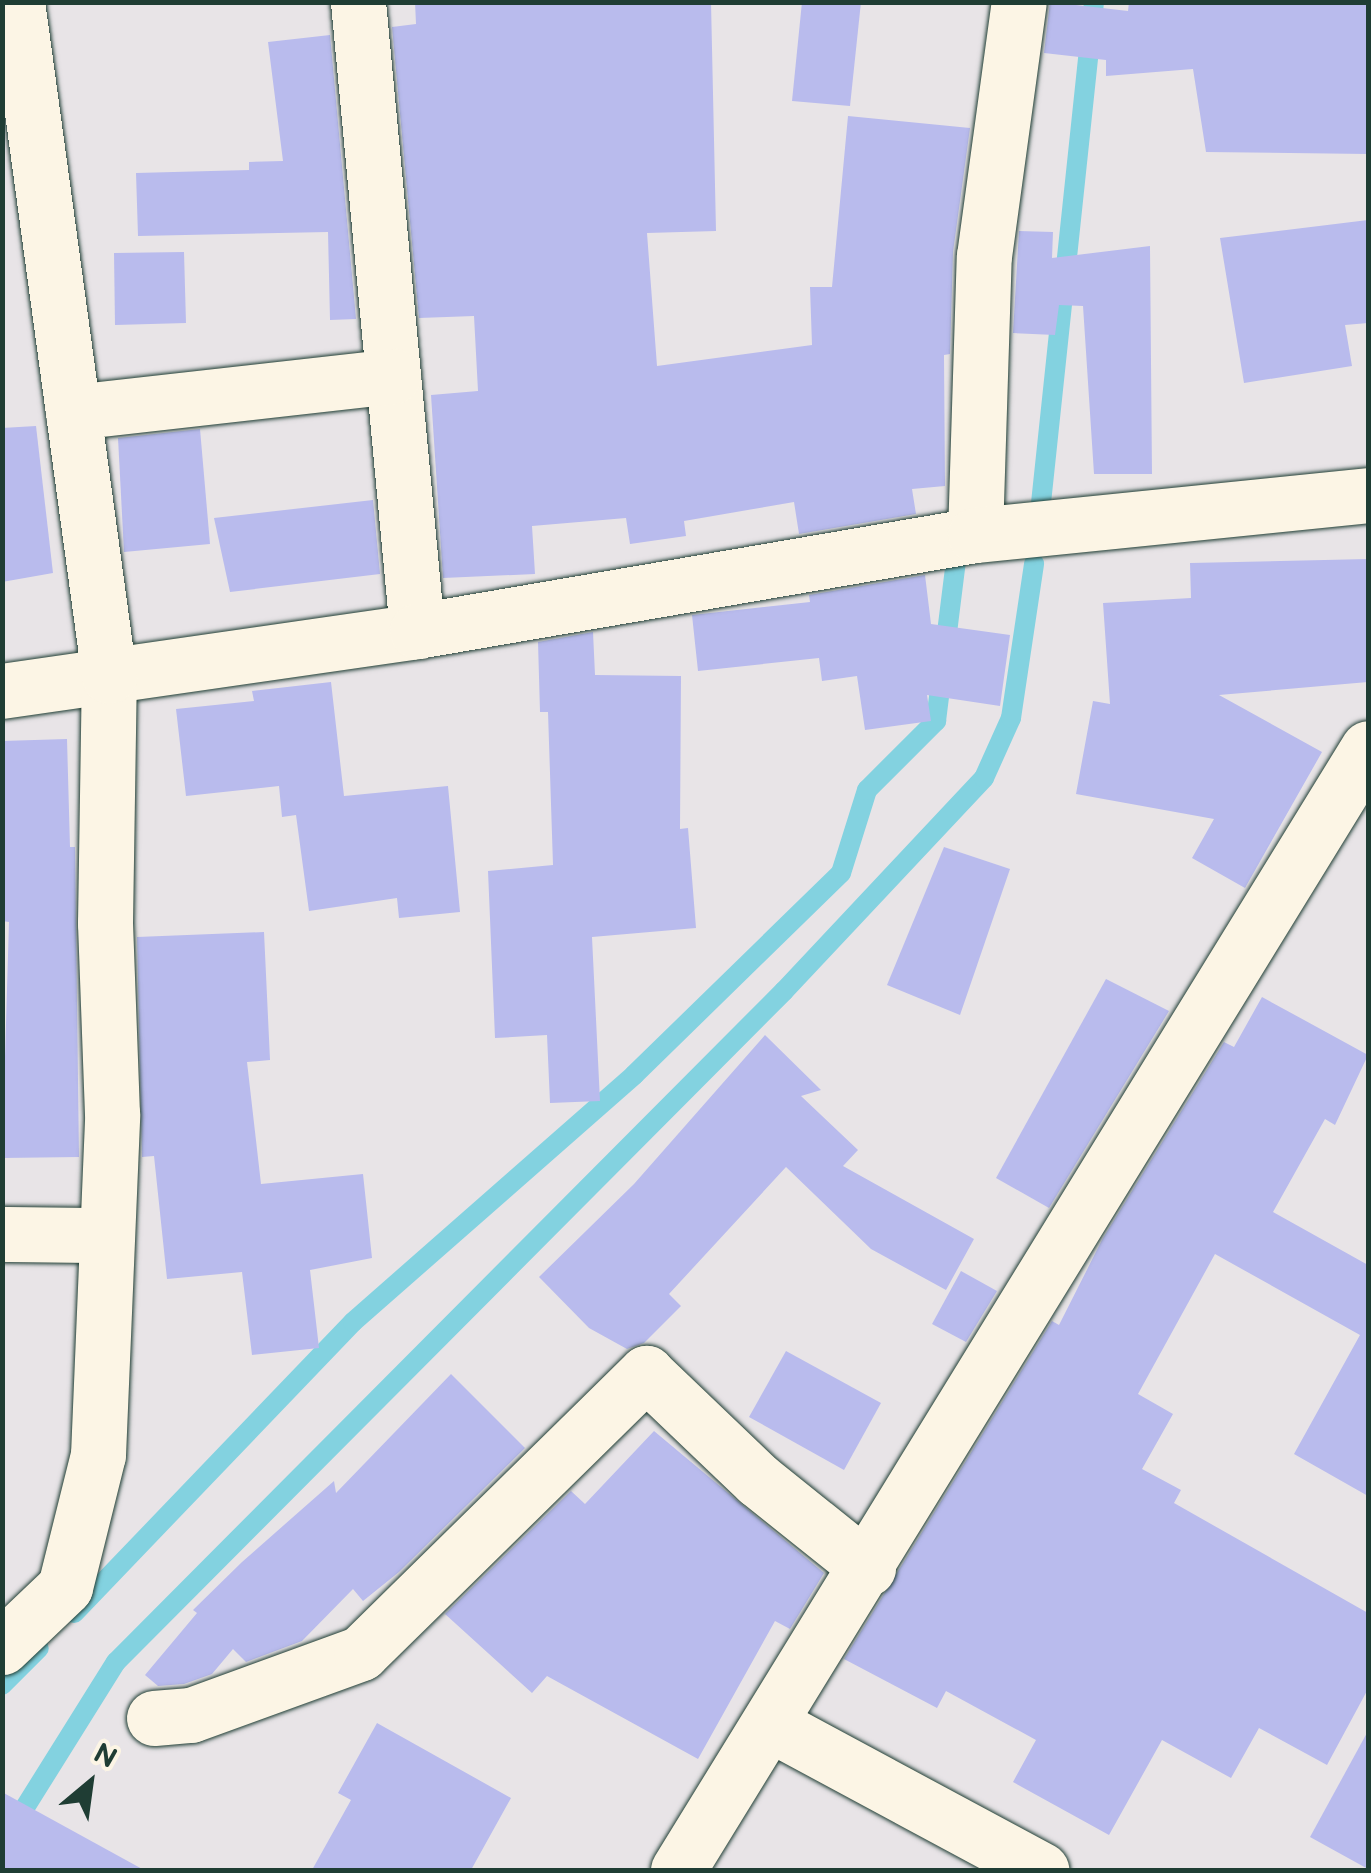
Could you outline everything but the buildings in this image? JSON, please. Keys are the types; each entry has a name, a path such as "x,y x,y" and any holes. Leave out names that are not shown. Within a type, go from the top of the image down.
{"street":[{"path":"2,1647 65,1587 98,1455 106,1234 109,676 17,2"},
{"path":"358,2 417,630"},
{"path":"975,535 984,256 1019,2"},
{"path":"73,412 394,376"},
{"path":"2,692 417,630 975,535 1368,495"},
{"path":"678,1870 1349,818 1368,748"},
{"path":"2,1234 106,1234"},
{"path":"154,1718 191,1715 361,1653 646,1372 758,1480 868,1568"},
{"path":"772,1725 1041,1870"}],"waterway":[{"path":"1041,503 1094,2"},
{"path":"74,1613 353,1322 634,1075 841,873 867,790 936,721 956,560"},
{"path":"14,1825 116,1662 784,991 984,778 1011,718 1034,564"},
{"path":"2,1685 39,1648"}]}
